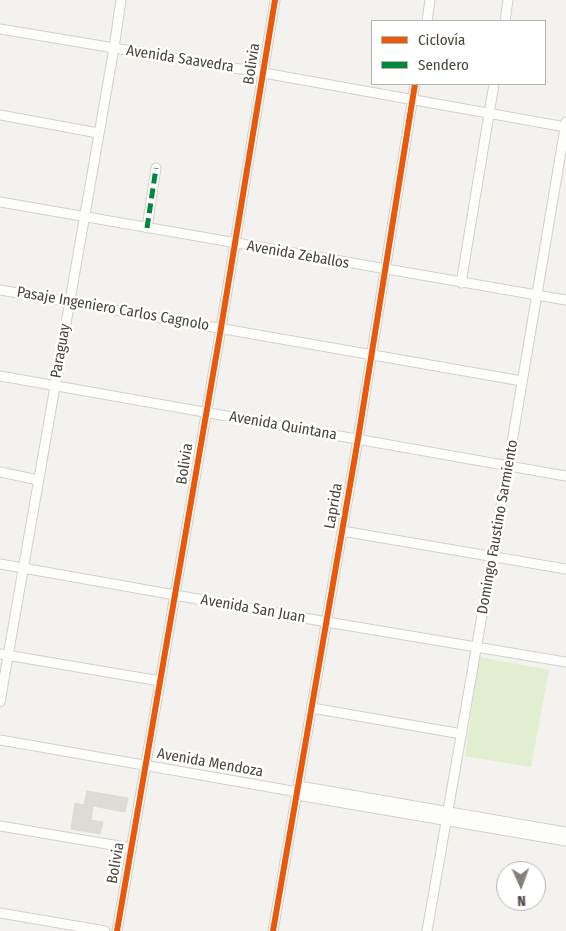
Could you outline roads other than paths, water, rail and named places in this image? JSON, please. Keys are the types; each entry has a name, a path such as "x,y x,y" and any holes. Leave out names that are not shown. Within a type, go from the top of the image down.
{"street":[{"name":"Paraguay","path":"0,702 4,655 24,568 121,0"},
{"name":"Bolivia","path":"117,931 222,328 275,0"},
{"path":"426,20 430,0"},
{"path":"504,20 508,0"},
{"name":"Avenida Saavedra","path":"0,28 490,114 566,125"},
{"name":"Laprida","path":"273,931 358,439 415,85"},
{"path":"461,283 494,85"},
{"path":"0,115 98,133"},
{"name":"Domingo Faustino Sarmiento","path":"427,931 566,125"},
{"path":"146,228 156,168"},
{"name":"Avenida Zeballos","path":"0,202 566,300"},
{"name":"Pasaje Ingeniero Carlos Cagnolo","path":"0,290 522,380"},
{"name":"Avenida Quintana","path":"0,376 566,476"},
{"path":"0,472 38,480"},
{"path":"342,531 566,569"},
{"name":"Avenida San Juan","path":"0,564 566,662"},
{"path":"4,655 160,681"},
{"path":"312,708 462,734"},
{"name":"Avenida Mendoza","path":"0,740 448,816 566,832"},
{"name":"Avenida Mendoza","path":"448,816 566,841"},
{"path":"0,826 131,848"},
{"path":"0,914 105,931"}]}
